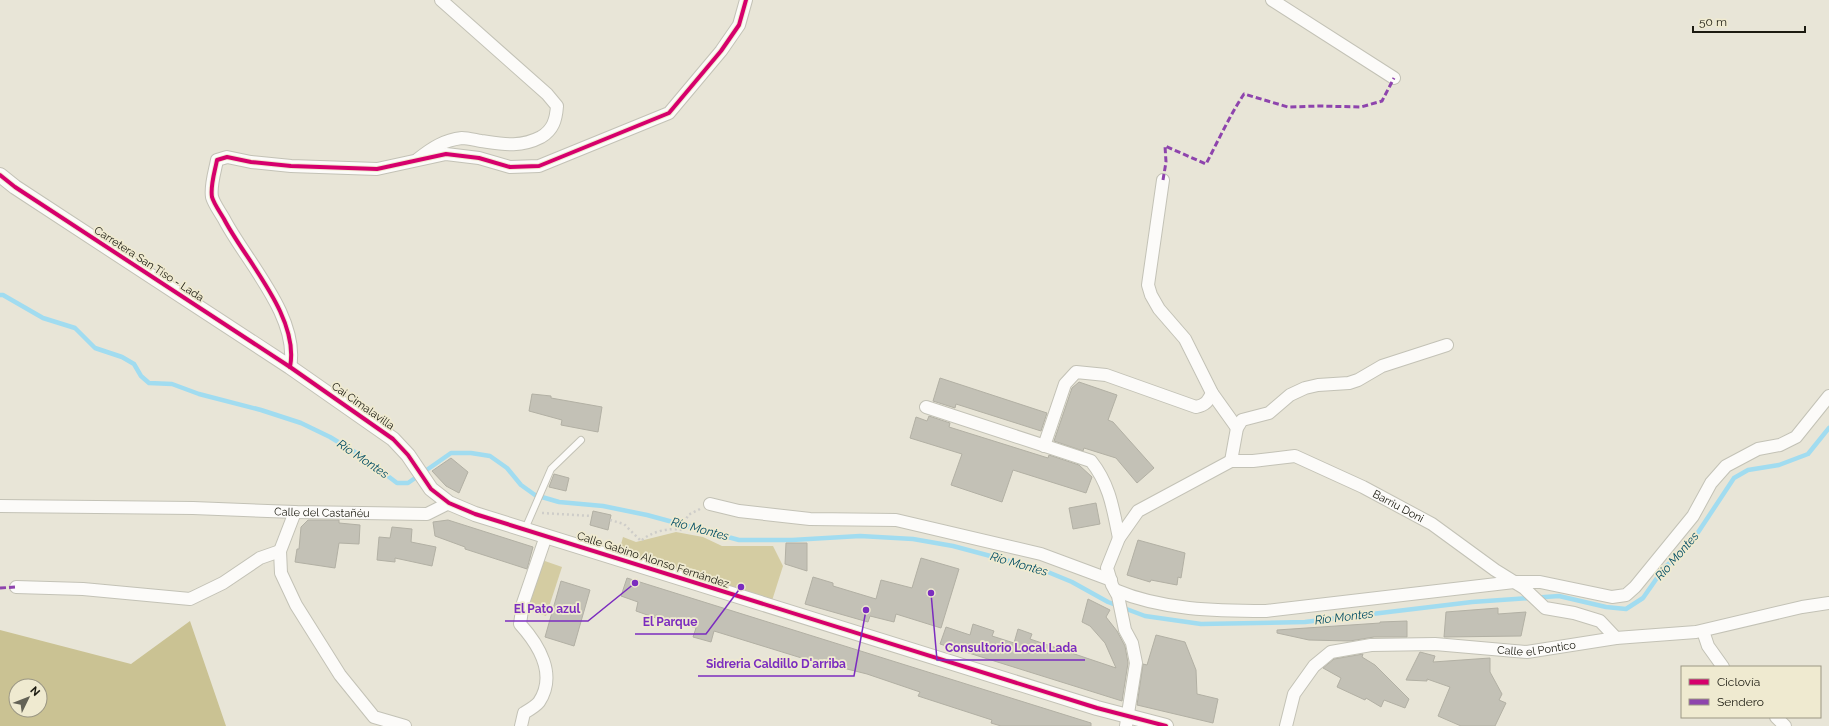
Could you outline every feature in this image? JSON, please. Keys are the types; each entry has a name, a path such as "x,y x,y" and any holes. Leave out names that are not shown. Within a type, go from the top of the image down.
{"street":[{"path":"415,162 431,149 447,141 464,138 507,144 530,143 548,133 556,119 557,106 547,94 441,0"},
{"path":"290,367 292,354 285,326 269,288 227,225 212,197 213,177 217,160 227,157 251,162 290,166 377,169 415,162 446,154 478,158 510,167 539,166 669,113 721,51 739,25 746,0"},
{"path":"1272,0 1394,78"},
{"name":"Carretera San Tiso - Lada","path":"0,176 290,367"},
{"path":"1163,180 1148,285 1151,295 1159,309 1185,339 1212,393 1237,428"},
{"path":"1231,461 1237,428 1242,420 1269,413 1290,395 1305,388 1318,385 1349,383 1358,380 1382,366 1447,345"},
{"name":"Cai Cimalavilla","path":"290,367 393,439 408,455 431,489"},
{"path":"1044,446 1065,384 1076,372 1106,375 1196,407 1204,405 1209,401 1212,393"},
{"path":"710,504 739,511 810,519 896,520 1041,554 1136,599 1175,607 1227,611 1266,611 1540,582 1612,597 1626,595 1635,587 1693,516 1711,483 1726,466 1758,449 1780,445 1796,437 1829,396"},
{"path":"926,407 1091,462 1102,476 1112,505 1119,538"},
{"name":"Barriu Doni","path":"1127,721 1136,663 1132,643 1125,630 1115,589 1107,568 1119,538 1138,511 1231,461 1253,461 1295,456 1363,488 1432,524 1519,585 1545,608 1574,613 1600,621 1616,638"},
{"name":"Calle Gabino Alonso Fernández","path":"431,489 449,503 546,536 885,642 1127,721 1166,726"},
{"name":"Calle del Castañéu","path":"0,506 193,508 295,512 427,514 449,503"},
{"path":"295,512 280,551 281,574 296,605 340,675 374,717 405,726"},
{"path":"521,726 524,713 538,703 546,688 547,678 544,659 534,639 520,624 523,603 546,536"},
{"path":"16,587 83,589 190,599 223,583 260,558 280,551"},
{"name":"Calle el Pontico","path":"1286,726 1294,694 1314,666 1331,652 1371,645 1435,644 1528,652 1616,638 1703,631 1802,607 1829,603"},
{"path":"1703,631 1708,646 1722,666"},
{"path":"1777,718 1785,726"}],"lane":[{"path":"525,529 551,469 581,440"}],"path":[{"path":"532,513 592,516"},
{"path":"610,520 624,524 641,541 646,536 675,529 682,530 688,514"}],"shaded area":[{"path":"676,532 703,537 722,546 773,546 783,566 770,607 617,559 623,537 636,542"},
{"path":"542,560 562,567 546,616 526,609"},
{"path":"190,621 226,726 0,726 0,630 131,664"}],"building":[{"path":"940,378 1047,413 1041,431 956,404 955,408 933,401"},
{"path":"1079,382 1117,395 1108,420 1113,422 1154,468 1137,483 1116,458 1084,448 1083,451 1054,441 1072,388"},
{"path":"532,394 551,396 551,398 602,407 598,432 561,425 562,420 529,411"},
{"path":"929,416 950,423 949,427 1048,458 1049,455 1079,465 1092,477 1086,493 1013,470 1002,502 951,485 962,454 910,438 916,417 927,421"},
{"path":"451,458 468,472 459,493 446,486 432,471"},
{"path":"554,474 569,478 566,491 549,487"},
{"path":"1096,503 1100,524 1073,529 1069,508"},
{"path":"593,511 611,515 608,530 590,525"},
{"path":"308,520 339,520 339,523 360,525 359,544 339,543 335,568 295,562 297,549 299,549 301,527"},
{"path":"448,520 533,547 527,569 465,549 465,547 435,536 433,522"},
{"path":"392,527 412,529 411,542 436,547 432,566 395,558 395,562 377,560 379,537 390,538"},
{"path":"1138,540 1185,553 1181,578 1178,577 1177,585 1151,580 1150,582 1127,575"},
{"path":"786,543 807,543 807,571 785,564"},
{"path":"921,558 959,569 941,628 896,614 894,622 870,616 868,622 805,604 813,577 833,583 833,586 876,599 881,580 912,588"},
{"path":"627,578 1091,723 1091,726 1001,726 991,723 992,720 918,696 920,692 867,674 835,666 834,668 714,631 711,642 693,637 696,628 656,615 656,618 636,611 638,602 621,596"},
{"path":"561,581 590,590 574,646 545,637"},
{"path":"1088,599 1110,610 1106,617 1117,631 1125,646 1128,663 1122,701 940,644 946,627 970,635 973,624 994,631 992,636 1014,643 1018,629 1032,634 1030,639 1116,668 1105,643 1090,626 1082,622"},
{"path":"1498,608 1498,614 1526,612 1521,636 1444,637 1446,612"},
{"path":"1407,621 1407,637 1374,637 1350,641 1309,640 1277,633 1277,630"},
{"path":"1156,635 1185,642 1196,670 1197,694 1218,699 1213,723 1137,705 1143,664 1147,665"},
{"path":"1420,652 1435,656 1433,662 1490,658 1490,672 1502,694 1499,700 1506,703 1495,726 1461,726 1438,716 1450,687 1427,679 1427,681 1406,680"},
{"path":"1363,654 1362,657 1375,665 1409,699 1405,708 1384,700 1381,707 1366,698 1365,700 1337,687 1341,678 1323,668 1334,659"}],"waterway":[{"name":"Río Montes","path":"0,295 3,295 43,318 75,328 95,348 122,357 134,364 141,376 149,383 172,384 199,394 261,410 301,423 330,437 363,457 397,483 408,483 451,453 471,453 490,456 507,468 521,485 535,495 559,502 603,506 647,515 739,540 792,540 860,536 913,539 953,546 1043,570 1072,582 1108,602 1145,616 1201,624 1305,622 1472,602 1559,596 1606,607 1626,609 1643,598 1664,568 1689,546 1734,478 1748,470 1779,465 1808,454 1829,428"}],"marked path":[{"path":"1163,180 1166,162 1165,146 1206,164 1229,119 1244,94 1288,107 1361,107 1382,101 1394,78"},
{"path":"0,588 16,587"}],"cycle path":[{"path":"290,367 291,348 287,329 279,309 269,290 233,235 213,200 212,188 217,160 227,157 251,162 291,166 377,169 446,154 479,158 510,167 539,166 669,113 721,51 739,25 746,0"},
{"path":"0,175 15,187 290,367 393,439 408,455 431,489 449,503 475,514 1097,708 1166,726"}],"place":[{"name":"El Pato azul","path":"635,583"},
{"name":"El Parque","path":"741,587"},
{"name":"Consultorio Local Lada","path":"931,593"},
{"name":"Sidreria Caldillo D'arriba","path":"866,610"}]}
